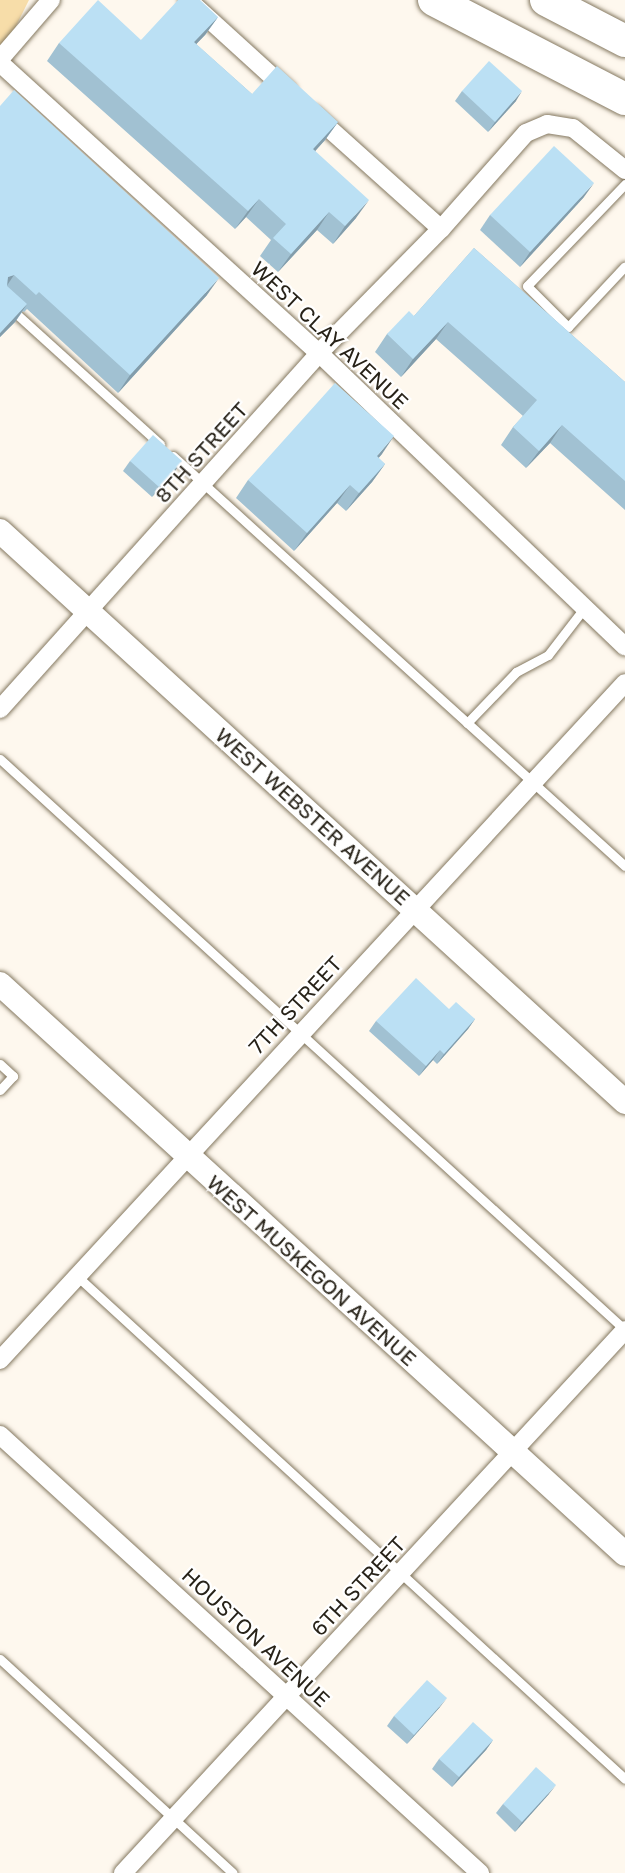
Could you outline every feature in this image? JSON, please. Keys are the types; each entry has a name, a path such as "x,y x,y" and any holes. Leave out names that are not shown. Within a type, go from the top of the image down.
{"highway":[{"path":"434,0 625,99"},
{"path":"546,0 625,41"}],"main road":[{"name":"WEST WEBSTER AVENUE","path":"0,531 625,1102"},
{"name":"WEST MUSKEGON AVENUE","path":"0,984 625,1554"}],"street":[{"path":"0,61 51,0"},
{"path":"188,0 441,230"},
{"name":"WEST CLAY AVENUE","path":"0,61 319,353 625,646"},
{"name":"8TH STREET","path":"0,709 319,353 441,230 526,133 547,124 573,128 625,170"},
{"name":"7TH STREET","path":"0,1360 531,782 625,683"},
{"name":"6TH STREET","path":"123,1873 625,1330"},
{"name":"HOUSTON AVENUE","path":"0,1435 480,1873"}],"lane":[{"path":"625,184 527,286 568,327 625,266"},
{"path":"0,299 625,866"},
{"path":"467,723 516,672 548,656 585,608"},
{"path":"0,759 625,1330"},
{"path":"0,1064 13,1076 0,1090"},
{"path":"78,1277 625,1779"},
{"path":"0,1659 233,1873"}],"shaded area":[{"path":"0,0 29,0 0,58"}],"building":[{"path":"98,0 141,40 178,0 200,0 218,17 194,42 252,94 277,66 338,122 313,149 369,200 345,226 329,212 291,254 273,238 286,224 259,199 248,211 59,43"},
{"path":"489,61 522,91 495,122 462,91"},
{"path":"14,90 219,278 130,375 39,292 36,295 14,275 8,277 7,286 27,304 0,333 0,106"},
{"path":"554,146 594,183 530,252 490,215"},
{"path":"474,248 625,382 625,481 562,425 539,451 513,427 537,400 448,322 413,359 387,334 409,311 414,316"},
{"path":"335,383 394,436 377,456 385,464 359,493 350,485 307,533 248,480"},
{"path":"153,435 182,461 159,487 130,461"},
{"path":"416,978 449,1009 456,1002 475,1019 444,1054 440,1050 426,1066 376,1021"},
{"path":"427,1680 447,1698 414,1735 394,1716"},
{"path":"473,1722 493,1740 459,1777 439,1759"},
{"path":"536,1767 556,1785 522,1822 503,1804"}]}
